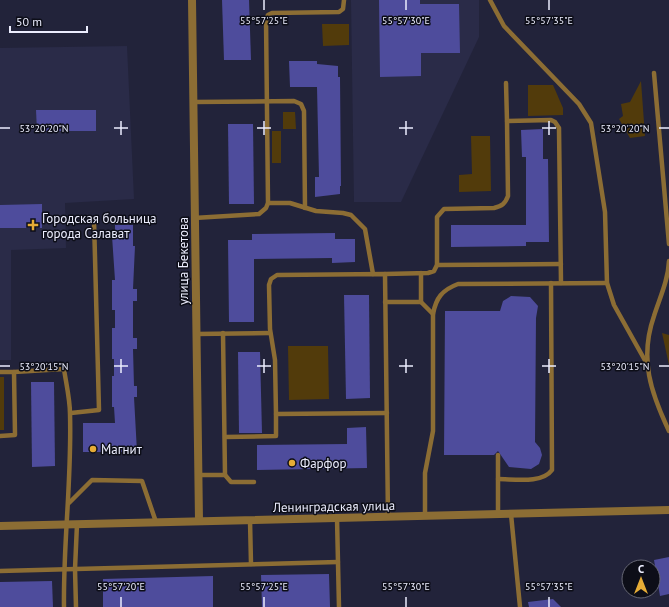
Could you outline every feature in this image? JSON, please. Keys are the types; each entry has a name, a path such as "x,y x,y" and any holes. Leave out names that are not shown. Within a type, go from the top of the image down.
{"street":[{"name":"улица Бекетова","path":"192,0 195,334 199,521"},
{"name":"Ленинградская улица","path":"0,526 669,510"}],"lane":[{"path":"194,218 259,214 266,208 268,203 266,19 268,15 272,13 339,12 343,10 344,0"},
{"path":"490,0 504,26 579,104 591,122 605,212 607,283 614,305 647,364"},
{"path":"654,73 669,244"},
{"path":"224,436 276,436 275,360 270,333 269,285 273,277 277,275 431,272 437,265 437,217 441,211 448,208 494,208 500,206 506,201 508,196 506,83"},
{"path":"193,102 299,102 303,107 305,208"},
{"path":"507,121 551,120 558,125 561,283"},
{"path":"268,203 290,203 320,212 343,213 357,219 365,229 373,274"},
{"path":"70,413 99,410 94,219"},
{"path":"669,260 665,289 649,332 647,364 652,393 669,431"},
{"path":"437,265 561,264"},
{"path":"421,273 421,302 433,314"},
{"path":"385,274 388,517"},
{"path":"498,479 546,477 552,470 551,283"},
{"path":"425,516 424,473 433,431 433,314 439,296 450,287 458,284 607,283"},
{"path":"386,302 421,302"},
{"path":"223,333 224,475"},
{"path":"195,334 270,333"},
{"path":"0,372 64,368 70,413 69,503 64,569 64,607"},
{"path":"0,436 15,435 14,372"},
{"path":"276,414 387,413"},
{"path":"498,455 498,514"},
{"path":"198,475 224,475 232,482 254,482"},
{"path":"69,503 92,480 142,481 156,522"},
{"path":"511,514 520,607"},
{"path":"337,518 339,607"},
{"path":"250,520 251,564"},
{"path":"76,607 75,569 77,524"},
{"path":"0,571 338,562"}],"shaded area":[{"path":"351,0 479,0 479,37 401,202 354,202"},
{"path":"322,24 349,24 349,45 323,46"},
{"name":"Городская больница города Салават","path":"127,46 134,199 65,203 66,248 11,250 11,360 0,360 0,48"},
{"path":"641,81 645,136 630,138 619,119 623,116 621,104 630,102"},
{"path":"528,85 553,85 563,108 563,115 528,116"},
{"path":"283,112 295,112 296,129 283,129"},
{"path":"272,131 281,131 281,163 272,163"},
{"path":"471,136 490,136 491,191 459,192 459,175 472,174"},
{"path":"662,333 669,335 669,365"},
{"path":"288,346 328,346 329,399 289,400"},
{"path":"0,377 4,377 4,430 0,430"}],"building":[{"path":"222,0 249,0 251,60 224,60"},
{"path":"379,0 420,0 420,4 459,4 460,53 421,53 421,76 380,77"},
{"path":"289,61 317,61 317,64 338,66 338,77 340,77 340,194 315,197 315,177 319,177 317,87 290,87"},
{"path":"36,110 96,110 96,131 37,131"},
{"path":"228,124 253,124 254,204 229,204"},
{"path":"543,129 543,159 548,159 549,242 526,242 526,246 451,247 451,225 526,225 526,157 522,157 521,130"},
{"path":"42,204 42,228 0,228 0,205"},
{"path":"115,225 133,225 133,246 135,246 133,289 137,289 137,301 133,301 133,338 137,338 137,349 133,349 134,386 137,386 137,397 134,397 137,452 83,452 83,423 115,423 114,407 112,407 112,376 114,376 114,359 112,359 112,328 115,328 115,310 112,310 112,280 115,280 112,236 115,236"},
{"path":"335,233 335,239 355,239 355,262 332,263 332,258 254,259 254,322 229,322 228,240 252,240 252,234"},
{"path":"344,295 369,295 370,398 346,399"},
{"path":"511,296 530,297 538,306 536,318 535,442 540,448 542,455 539,464 531,469 509,467 498,451 494,455 444,455 445,311 500,311 503,301"},
{"path":"238,352 260,352 262,433 239,433"},
{"path":"31,382 54,382 55,466 32,467"},
{"path":"366,427 367,468 257,470 257,445 347,444 347,428"},
{"path":"669,557 669,594 661,596 661,559 659,559"},
{"path":"329,574 330,607 262,607 261,575"},
{"path":"213,576 213,607 103,607 103,579"},
{"path":"52,581 53,607 0,607 0,582"},
{"path":"553,599 561,607 529,607 528,602"}],"place":[{"name":"Городская больница города Салават","path":"33,225"},
{"name":"Магнит","path":"93,449"},
{"name":"Фарфор","path":"292,463"}]}
